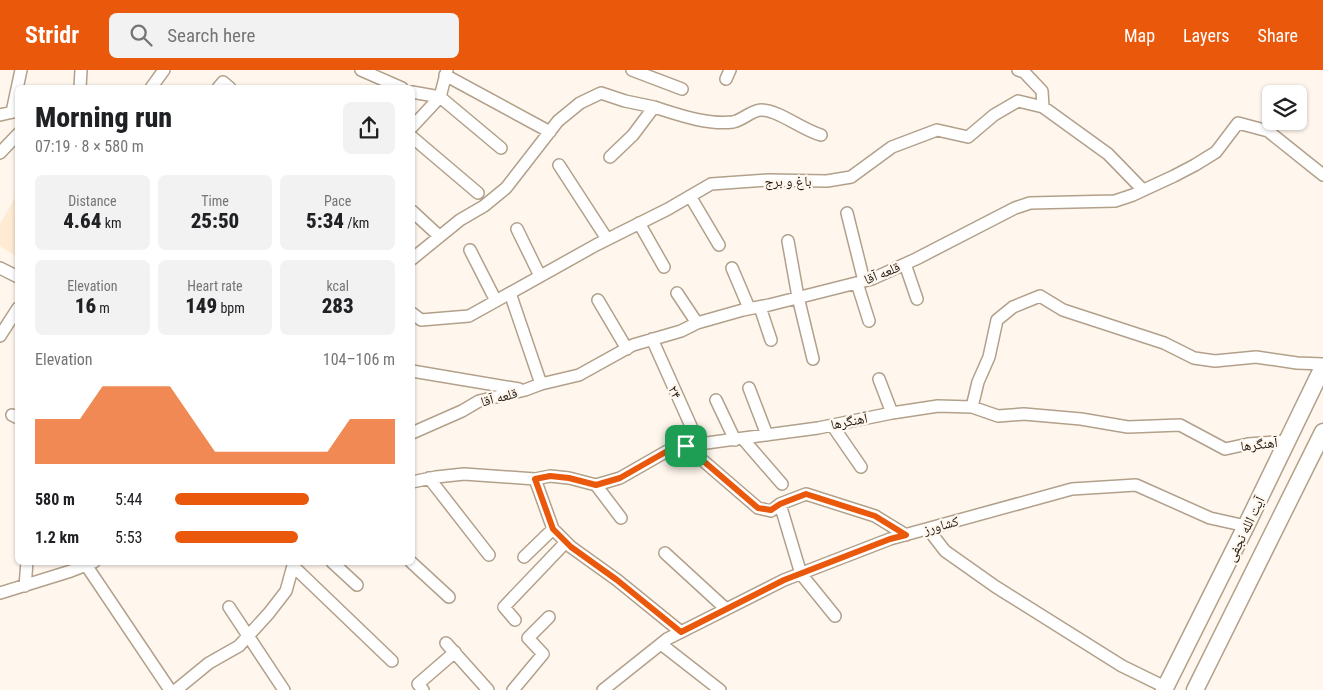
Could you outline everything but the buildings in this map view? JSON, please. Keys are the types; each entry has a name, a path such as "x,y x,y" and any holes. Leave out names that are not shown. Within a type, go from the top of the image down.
{"main road":[{"name":"آیت الله نجفی","path":"1165,689 1323,365"},
{"name":"آیت الله نجفی","path":"1194,690 1321,441"}],"street":[{"path":"19,85 21,70"},
{"path":"80,85 82,70"},
{"path":"153,85 164,70"},
{"path":"361,70 395,85"},
{"path":"632,70 682,89"},
{"path":"1018,70 1024,72 1042,91 1043,107"},
{"path":"415,124 440,97 446,72 550,132"},
{"path":"415,93 440,97 501,148"},
{"path":"415,256 460,220 484,206 506,188 558,121 580,103 601,93 676,114 721,122 736,122 760,110 779,114 809,132 821,135"},
{"name":"باغ و برج","path":"415,315 422,320 469,316 607,239 711,184 768,180 827,181 851,177 892,147 936,130 968,137 994,115 1018,101 1043,107 1108,154 1143,190"},
{"path":"610,157 633,135 654,107"},
{"path":"0,114 15,112"},
{"name":"قلعه آقا","path":"415,432 480,401 579,375 627,349 652,339 681,331 697,323 860,282 905,264 972,232 1015,208 1030,203 1115,201 1195,165 1216,152 1238,123 1268,131 1323,175"},
{"path":"0,153 15,137"},
{"path":"415,140 478,193"},
{"path":"559,165 607,239"},
{"path":"690,196 719,245"},
{"path":"847,213 869,322"},
{"path":"415,214 439,236"},
{"path":"639,223 664,268"},
{"path":"517,229 540,276"},
{"path":"788,241 798,297 813,359"},
{"path":"470,250 496,301"},
{"path":"905,264 917,299"},
{"path":"0,268 15,276"},
{"path":"732,268 771,340"},
{"path":"510,293 541,384"},
{"path":"677,294 697,323"},
{"path":"972,408 978,382 989,357 997,320 1013,307 1040,296 1063,310 1164,343 1194,358 1215,361 1256,357 1323,365"},
{"path":"598,300 627,349"},
{"path":"0,336 15,313"},
{"name":"۲۴","path":"652,339 699,444"},
{"path":"415,372 525,390"},
{"path":"879,379 892,413"},
{"path":"749,388 767,435"},
{"path":"716,400 739,439 782,484"},
{"name":"آهنگرها","path":"596,485 620,478 669,450 686,446 832,425 938,406 972,408 998,416 1024,414 1080,419 1128,427 1180,425 1225,449 1248,444 1287,441"},
{"path":"832,425 861,467"},
{"path":"686,446 758,508 771,510 780,504 806,494 875,516 906,535"},
{"path":"415,481 464,474 535,479 550,476 569,478 596,485 621,518"},
{"path":"429,478 489,555"},
{"path":"535,479 553,529 566,542 617,580 681,632"},
{"name":"کشاورز","path":"603,690 661,644 784,580 890,539 1072,489 1136,485 1210,518 1246,526"},
{"path":"780,504 801,574 835,616"},
{"path":"524,557 553,529"},
{"path":"928,529 945,551 996,587 1122,666 1165,689"},
{"path":"515,620 504,607 566,542"},
{"path":"665,553 726,610"},
{"path":"25,586 27,565"},
{"path":"0,593 25,586 65,568 84,565"},
{"path":"91,565 170,690"},
{"path":"182,688 209,663 239,646 269,613 286,591 293,565"},
{"path":"294,565 392,661"},
{"path":"335,565 357,585"},
{"path":"414,565 449,597"},
{"path":"229,606 284,690"},
{"path":"513,690 543,654 528,638 549,617"},
{"path":"446,643 488,690"},
{"path":"661,644 704,685 720,690"},
{"path":"423,690 418,684 454,652"}],"shaded area":[{"path":"15,198 15,256 0,246 0,224"}],"route":[{"path":"686,446 758,508 771,510 780,504 806,494 875,516 906,535 890,539 784,580 681,632 617,580 571,547 553,529 535,479 550,476 569,478 596,485 620,478 669,450 686,446"}]}
